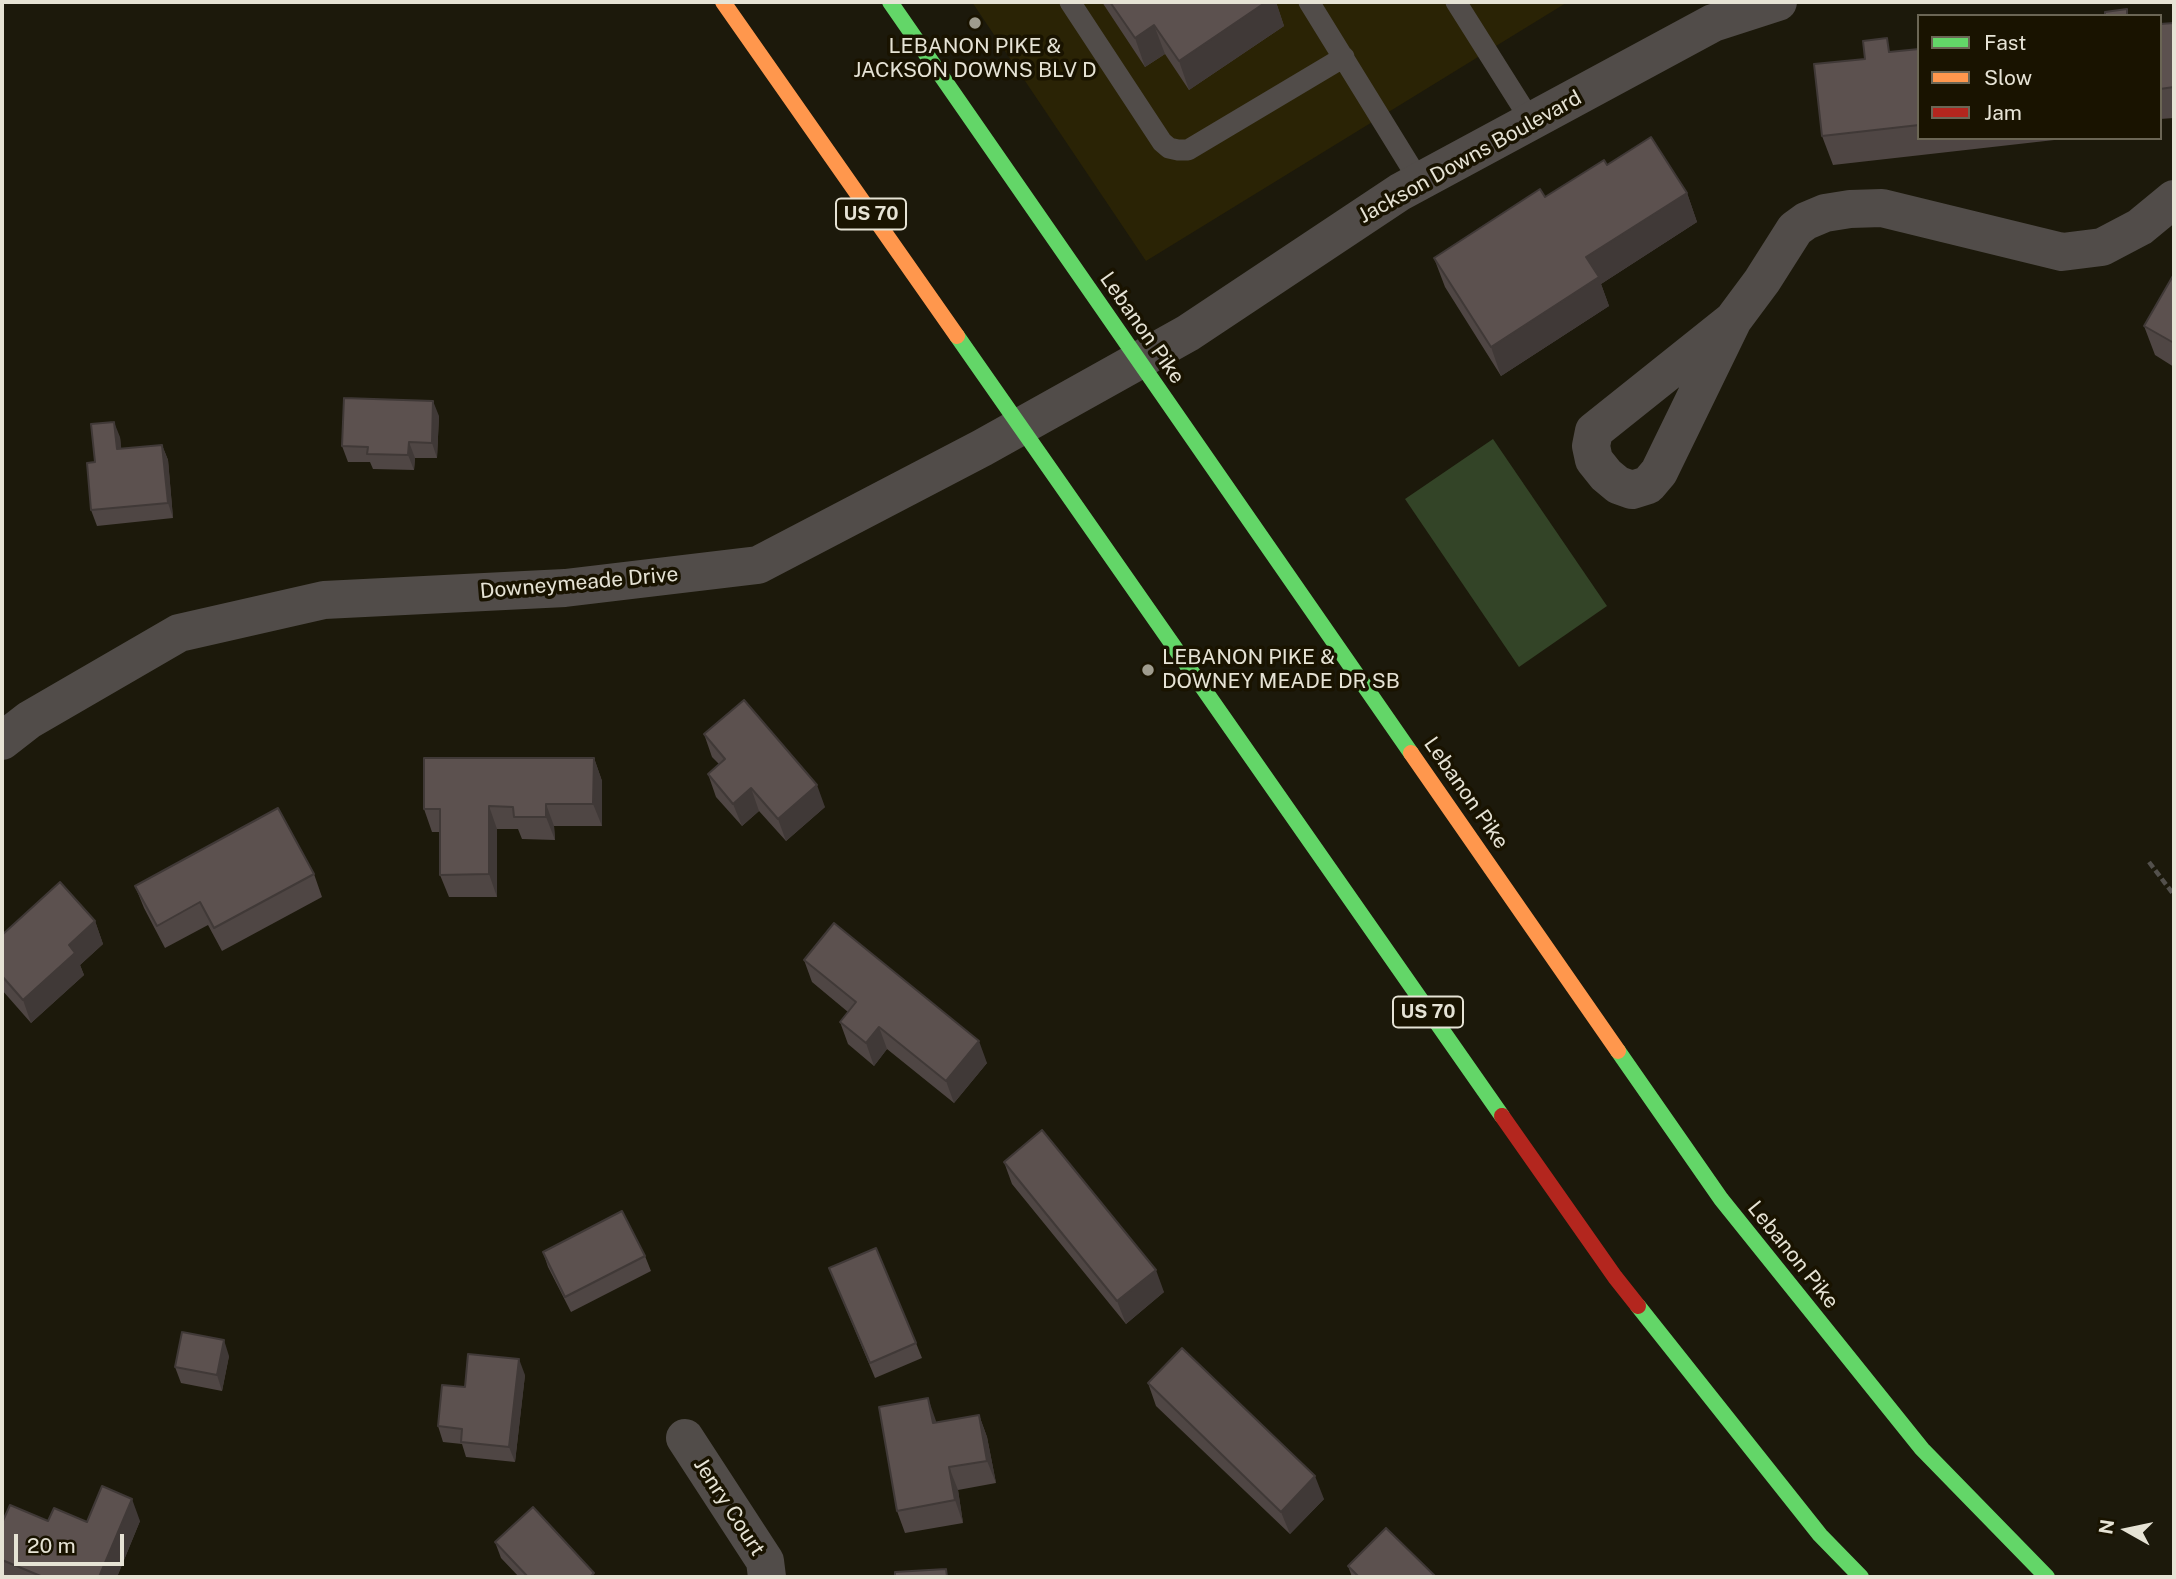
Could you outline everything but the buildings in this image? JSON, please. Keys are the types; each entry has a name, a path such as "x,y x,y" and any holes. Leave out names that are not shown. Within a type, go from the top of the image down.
{"main road":[{"name":"US 70","path":"723,2 1615,1277 1820,1535 1861,1577"},
{"name":"Lebanon Pike","path":"891,2 1721,1199 1922,1449 2047,1577"}],"street":[{"name":"Jackson Downs Boulevard","path":"1139,360 1188,333 1400,192 1713,23 1778,2"},
{"path":"1733,320 1795,229 1825,213 1882,208 2062,252 2102,247 2140,227 2174,200"},
{"name":"Downeymeade Drive","path":"2,741 29,720 179,633 324,600 565,588 758,565 1020,427 1139,360"},
{"name":"Jenry Court","path":"685,1438 765,1561 767,1577"}],"lane":[{"path":"1070,2 1163,142 1178,150 1188,150 1343,57"},
{"path":"1309,2 1420,182"},
{"path":"1456,2 1531,121"}],"path":[{"path":"2149,862 2174,895"}],"shaded area":[{"path":"972,2 1572,2 1566,3 1146,261"}],"green space":[{"path":"1493,439 1607,606 1519,667 1405,499"}],"traffic: fast":[{"path":"890,2 1411,753"},
{"path":"957,336 1502,1116"},
{"path":"1618,1051 1721,1199 1922,1449 2047,1577"},
{"path":"1638,1306 1820,1535 1861,1577"}],"traffic: slow":[{"path":"723,2 957,336"},
{"path":"1411,753 1618,1051"}],"traffic: jam":[{"path":"1502,1116 1638,1306"}],"place":[{"name":"LEBANON PIKE & JACKSON DOWNS BLV D","path":"975,23"},
{"name":"LEBANON PIKE & DOWNEY MEADE DR SB","path":"1148,670"}]}
